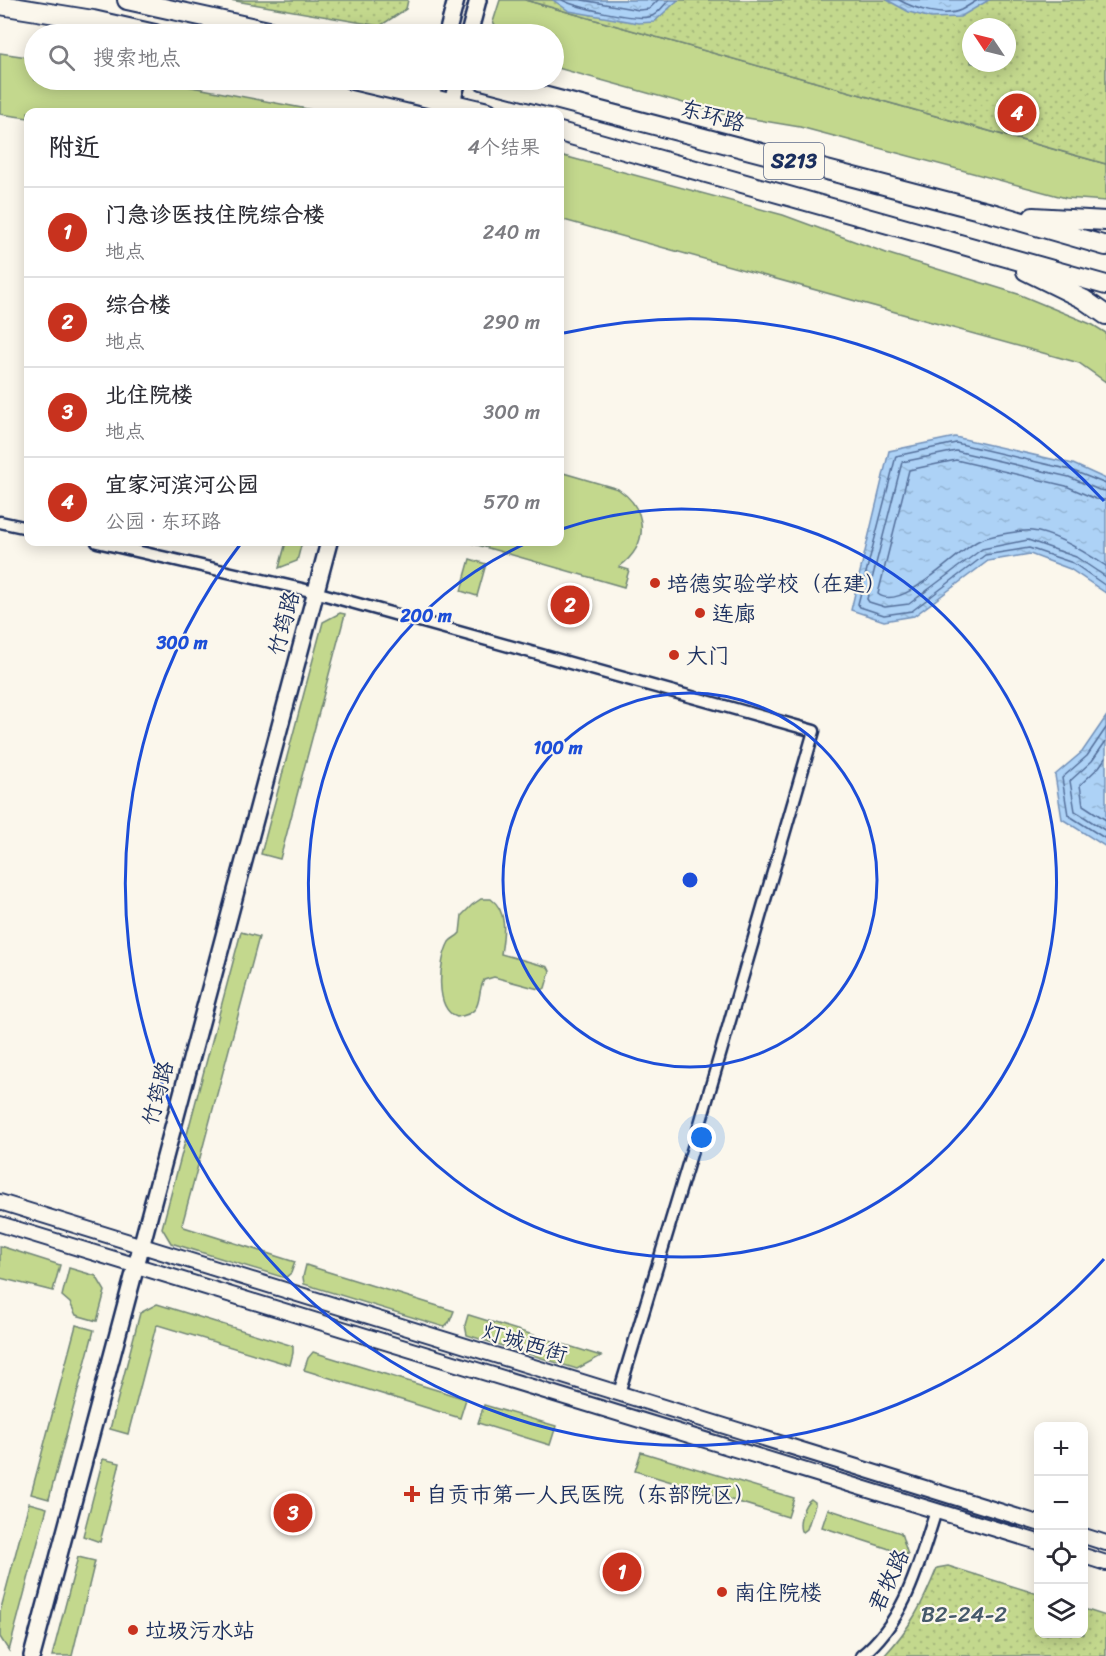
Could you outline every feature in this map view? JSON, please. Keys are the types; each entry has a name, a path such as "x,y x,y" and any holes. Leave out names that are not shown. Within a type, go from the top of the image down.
{"highway":[{"path":"127,0 236,24"},
{"path":"0,5 111,24"},
{"path":"391,90 468,108"},
{"name":"东环路","path":"520,90 995,214 1106,246"},
{"name":"S213","path":"564,133 1106,285"},
{"path":"995,214 1106,221"},
{"path":"984,251 1083,299 1106,315"}],"main road":[{"path":"450,24 456,0"},
{"path":"472,24 478,0"},
{"path":"442,103 451,90"},
{"name":"竹筠路","path":"32,1656 134,1265 327,546"}],"street":[{"path":"0,522 24,527"},
{"path":"115,546 315,592 814,731 619,1393"},
{"name":"灯城西街","path":"0,1202 1034,1521"},
{"name":"灯城西街","path":"0,1224 1034,1541"},
{"name":"君牧路","path":"861,1656 872,1647 898,1614 914,1580 936,1511"},
{"path":"1088,1538 1106,1543"},
{"path":"1088,1558 1106,1563"}],"green space":[{"path":"230,0 408,0 406,9 383,24 368,24"},
{"path":"500,0 525,0 1106,164 1106,201 1066,198 800,127 723,114 564,70 564,24 494,24 493,22"},
{"path":"525,0 1106,0 1106,164"},
{"path":"0,53 24,57 24,90 208,90 302,108 24,108 24,117 0,114"},
{"path":"564,156 783,215 889,254 1018,294 1093,325 1106,333 1106,382 1079,363 564,220"},
{"path":"564,473 618,489 635,507 640,517 640,538 629,558 619,567 629,570 624,587 481,546 564,546"},
{"path":"285,546 301,546 297,561 279,568"},
{"path":"470,559 486,564 477,596 461,591"},
{"path":"340,613 345,614 280,859 261,854 323,622"},
{"path":"481,899 491,899 500,910 503,924 501,954 548,967 550,971 545,988 542,990 494,977 484,980 476,1008 466,1015 457,1017 450,1012 442,994 443,960 449,942 460,933 462,915"},
{"path":"241,932 259,937 182,1225 295,1262 291,1273 285,1278 171,1243 162,1228"},
{"path":"0,1246 60,1265 53,1291 0,1278"},
{"path":"306,1265 454,1311 450,1321 444,1327 304,1284"},
{"path":"69,1268 96,1276 105,1291 97,1321 76,1315 70,1303 62,1296"},
{"path":"157,1304 293,1346 290,1365 158,1325 128,1434 110,1429 140,1313"},
{"path":"468,1315 601,1356 577,1369 467,1335 465,1325"},
{"path":"76,1325 94,1330 49,1499 31,1494"},
{"path":"313,1352 466,1399 460,1418 304,1370"},
{"path":"484,1405 556,1426 550,1445 478,1423"},
{"path":"641,1452 794,1498 788,1517 635,1471"},
{"path":"103,1459 120,1463 100,1542 83,1536"},
{"path":"811,1499 815,1505 807,1529 803,1532 800,1528 802,1514"},
{"path":"29,1503 47,1508 9,1651 0,1637 0,1612"},
{"path":"828,1509 901,1533 908,1555 822,1527"},
{"path":"78,1557 95,1561 72,1656 52,1656"},
{"name":"B2-24-2","path":"948,1566 1034,1593 1034,1638 1088,1638 1088,1610 1106,1616 1106,1656 884,1656 915,1615 937,1568"}],"water":[{"path":"553,0 678,0 654,22 638,23 569,11"},
{"path":"887,0 989,0 960,17 931,18 909,12"},
{"path":"955,437 1073,464 1106,479 1106,593 1070,569 1030,554 988,561 914,616 884,621 851,610 889,451"},
{"path":"1106,717 1106,847 1062,819 1055,775 1082,752"}],"place":[{"name":"宜家河滨河公园","path":"1017,113"},
{"name":"培德实验学校（在建）","path":"655,583"},
{"name":"综合楼","path":"570,605"},
{"name":"连廊","path":"700,613"},
{"name":"大门","path":"674,655"},
{"name":"自贡市第一人民医院（东部院区）","path":"412,1494"},
{"name":"北住院楼","path":"293,1513"},
{"name":"门急诊医技住院综合楼","path":"622,1572"},
{"name":"南住院楼","path":"722,1592"},
{"name":"垃圾污水站","path":"133,1630"}]}
